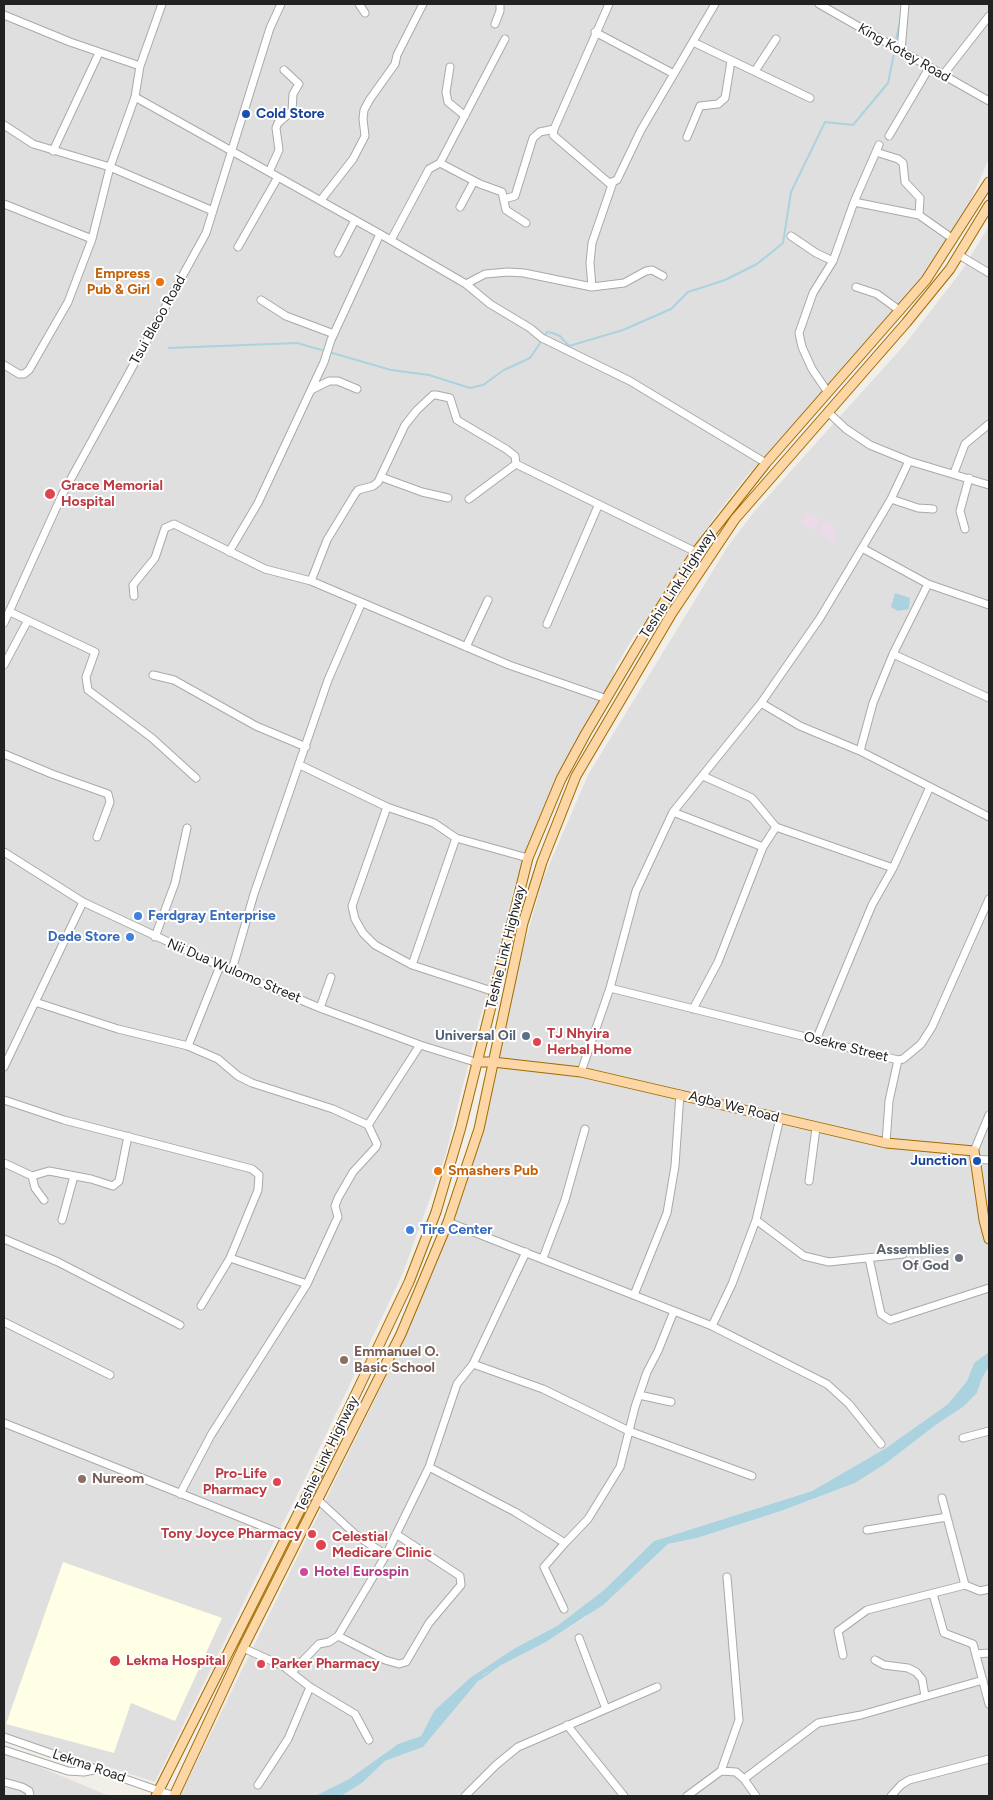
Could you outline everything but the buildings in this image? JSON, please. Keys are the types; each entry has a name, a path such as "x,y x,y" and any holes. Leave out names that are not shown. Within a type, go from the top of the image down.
{"main road":[{"name":"Teshie Link Highway","path":"158,1793 287,1536 409,1282 439,1202 465,1113 475,1062 495,992 528,858 561,779 654,618 696,552 766,463 926,280 989,182"},
{"name":"Teshie Link Highway","path":"174,1796 243,1648 401,1334 448,1222 479,1129 523,923 542,862 576,776 672,613 735,519 906,323 959,255 989,205"},
{"name":"Agba We Road","path":"475,1062 493,1062 580,1072 886,1143 974,1155"},
{"path":"974,1155 984,1220 989,1239"}],"street":[{"path":"4,365 19,374 24,374 29,370 68,302 92,239 110,167 135,97 140,66 162,4"},
{"name":"Tsui Bleoo Road","path":"4,623 62,495 206,233 270,28 281,4"},
{"path":"360,4 365,13"},
{"path":"320,200 353,159 365,136 364,110 395,64 397,55 423,4"},
{"path":"495,24 500,11 500,4"},
{"path":"609,4 595,32 553,135 603,180 613,182"},
{"path":"592,287 590,263 592,243 613,182 617,180 641,130 715,4"},
{"name":"King Kotey Road","path":"818,4 989,101"},
{"path":"898,50 904,4"},
{"path":"4,15 99,53 140,66"},
{"path":"943,75 989,16"},
{"path":"595,32 674,74"},
{"path":"391,240 429,168 440,163 505,39"},
{"path":"755,72 776,39"},
{"path":"693,42 731,62 810,98"},
{"path":"53,151 99,53"},
{"path":"687,138 700,106 703,104 718,104 725,98 731,62"},
{"path":"450,67 446,92 448,102 465,116"},
{"path":"889,136 929,68"},
{"path":"269,172 278,150 276,128 278,123 292,111 293,94 299,84 284,70"},
{"path":"135,97 391,240 466,284 490,304 530,328 542,338 630,381 766,463"},
{"path":"4,125 33,144 110,167 213,211"},
{"path":"504,200 515,196 533,138 540,132 554,129"},
{"path":"827,391 812,369 802,347 799,333 813,292 833,262 854,202 877,148 903,163 905,182 920,198 919,215"},
{"path":"440,163 474,181 502,192 506,210 526,222"},
{"path":"238,246 278,177"},
{"path":"460,207 474,181"},
{"path":"854,202 919,215 953,239"},
{"path":"4,204 92,239"},
{"path":"338,253 355,220"},
{"path":"229,552 258,503 324,362 333,337 380,234"},
{"path":"791,236 833,262"},
{"path":"959,255 989,273"},
{"path":"466,284 485,274 508,272 592,287 624,283 646,271 652,270 663,276"},
{"path":"856,287 877,294 899,310"},
{"path":"261,300 286,316 333,337"},
{"path":"311,390 321,383 329,381 338,381 357,389"},
{"path":"311,581 327,540 354,494 362,488 373,486 381,477 405,425 417,410 436,394 450,398 457,420 506,449 515,456 516,464"},
{"path":"829,413 870,445 909,461 989,485"},
{"path":"954,473 965,444 989,424"},
{"path":"580,1072 610,988 636,891 673,812 761,703 820,618 891,499 909,461"},
{"path":"516,464 598,506 696,552"},
{"path":"469,500 516,464"},
{"path":"381,477 422,492 448,498"},
{"path":"965,529 960,511 969,478"},
{"path":"891,499 918,508 933,509"},
{"path":"547,624 598,506"},
{"path":"134,596 133,585 152,563 165,528 174,524 229,552 275,572 311,581 360,604 466,647 607,699"},
{"path":"862,548 928,584 989,605"},
{"path":"860,751 873,703 893,654 928,584"},
{"path":"466,647 488,600"},
{"path":"232,970 254,894 300,766 328,680 360,604"},
{"path":"10,612 27,622 95,652 86,678 88,690 152,738 196,778"},
{"path":"4,665 27,622"},
{"path":"893,654 989,698"},
{"path":"153,675 174,680 256,726 306,747"},
{"path":"761,703 800,726 860,751 929,789 989,817"},
{"path":"4,754 108,794 110,802 97,837"},
{"path":"300,766 387,807 434,823 456,838 528,858"},
{"path":"703,776 732,787 752,798 776,827 893,868"},
{"path":"816,1040 872,905 893,868 929,789"},
{"path":"387,807 352,906 356,920 363,932 375,945 412,965 495,992"},
{"path":"673,812 762,847"},
{"path":"694,1009 718,962 762,847 776,827"},
{"path":"155,937 175,883 187,828"},
{"path":"412,965 456,838"},
{"name":"Nii Dua Wulomo Street","path":"4,852 83,902 220,966 320,1008 420,1045 475,1062"},
{"name":"Osekre Street","path":"610,988 898,1060 910,1055 921,1044 932,1027 989,899"},
{"path":"4,1067 83,902"},
{"path":"188,1046 220,966"},
{"path":"320,1008 331,977"},
{"path":"35,1002 118,1029 188,1046 218,1059 238,1076 252,1083 333,1109 368,1125 377,1144 358,1165 342,1191 335,1206 338,1216 336,1222 307,1284 211,1435 180,1494"},
{"path":"368,1125 420,1045"},
{"path":"886,1143 889,1101 898,1060"},
{"path":"634,1295 667,1213 675,1166 680,1094"},
{"path":"4,1100 64,1120 252,1169 259,1175 258,1190 230,1258 201,1306"},
{"path":"989,1115 974,1155 989,1160"},
{"path":"712,1326 732,1284 756,1220 780,1118"},
{"path":"810,1181 816,1128"},
{"path":"543,1258 565,1200 585,1129"},
{"path":"4,1163 32,1176 49,1171 91,1179 113,1186 119,1181 128,1136"},
{"path":"32,1176 35,1188 44,1200"},
{"path":"62,1220 74,1176"},
{"path":"756,1220 804,1256 829,1262 903,1254"},
{"path":"448,1222 712,1326 827,1384 849,1404 881,1444"},
{"path":"4,1239 58,1262 180,1325"},
{"path":"292,1672 318,1644 329,1642 338,1636 386,1555 429,1467 457,1384 473,1364 526,1252"},
{"path":"230,1258 307,1284"},
{"path":"869,1258 881,1314 890,1320 989,1288"},
{"path":"564,1609 544,1567 588,1519 620,1467 646,1372 658,1351 674,1311"},
{"path":"4,1322 110,1375"},
{"path":"473,1364 542,1389 629,1431 752,1476"},
{"path":"639,1396 671,1402"},
{"path":"4,1423 287,1536"},
{"path":"963,1438 989,1431"},
{"path":"429,1467 515,1512 566,1543"},
{"path":"942,1498 965,1585"},
{"path":"317,1500 356,1535 386,1555"},
{"path":"867,1530 947,1517"},
{"path":"338,1636 386,1660 399,1664 406,1662 429,1623 461,1585 460,1576 396,1534"},
{"path":"687,1796 721,1771 739,1720 727,1577"},
{"path":"843,1655 838,1631 867,1610 965,1585 980,1591 989,1589"},
{"path":"933,1594 944,1633 973,1644 989,1704"},
{"path":"578,1638 606,1709"},
{"path":"243,1648 283,1666 310,1687 355,1714 369,1740"},
{"path":"976,1654 989,1653"},
{"path":"874,1660 884,1665 908,1668 916,1672 922,1679 925,1696"},
{"path":"744,1779 818,1723 861,1714 983,1680"},
{"path":"258,1785 288,1740 310,1687"},
{"path":"465,1796 518,1746 657,1687"},
{"path":"566,1725 624,1796"},
{"name":"Lekma Road","path":"4,1737 98,1769 158,1793 174,1796"},
{"path":"4,1750 68,1771 84,1772 98,1769"},
{"path":"42,1763 55,1754"},
{"path":"891,1796 901,1784 909,1780 989,1759"},
{"path":"721,1771 736,1772 744,1779 756,1796"},
{"path":"4,1782 22,1787 29,1791 30,1796"}],"shaded area":[{"path":"4,4 989,4 989,159 967,208 918,283 849,364 746,477 713,519 651,615 634,636 615,668 614,676 602,701 564,766 541,812 514,888 494,973 479,1021 445,1157 403,1273 300,1489 155,1782 4,1734"},
{"path":"989,226 989,1352 974,1363 967,1381 948,1404 886,1448 812,1491 654,1541 604,1590 557,1626 515,1648 434,1711 421,1736 398,1744 349,1779 315,1796 180,1796 385,1379 433,1271 460,1204 478,1146 518,967 543,879 588,775 728,546 754,512 906,343 963,269"},
{"path":"805,512 820,519 816,531 801,524"},
{"path":"824,521 835,527 834,530 839,532 833,543 818,533"},
{"path":"989,1367 989,1796 341,1796 362,1783 385,1761 423,1747 484,1674 546,1642 586,1617 668,1544 697,1538 781,1511 855,1483 885,1464 937,1424 963,1407 977,1393 982,1378"},
{"name":"Lekma Hospital","path":"63,1562 222,1618 175,1721 131,1703 114,1753 6,1724"},
{"path":"4,1753 47,1770 109,1796 4,1796"}],"water":[{"path":"895,593 910,598 909,609 898,611 891,607"},
{"path":"989,1352 989,1367 982,1378 977,1393 963,1407 937,1424 885,1464 855,1483 781,1511 697,1538 668,1544 603,1605 546,1642 484,1674 423,1747 385,1761 362,1783 341,1796 315,1796 349,1779 398,1744 421,1736 434,1711 470,1678 515,1648 557,1626 604,1590 654,1541 812,1491 886,1448 948,1404 967,1381 974,1363"}],"waterway":[{"path":"895,44 901,17"},
{"path":"544,336 547,332 553,333 560,336 569,346 623,330 671,309 688,292 725,280 757,264 783,243 791,192 825,122 853,125 888,83 895,49"},
{"path":"329,352 391,370 429,375 470,388 483,385 504,370 530,358 542,340"},
{"path":"169,348 297,343 325,351"},
{"path":"480,1679 498,1666"}],"place":[{"name":"Cold Store","path":"246,114"},
{"name":"Empress Pub & Girl","path":"160,282"},
{"name":"Grace Memorial Hospital","path":"50,494"},
{"name":"Ferdgray Enterprise","path":"138,916"},
{"name":"Dede Store","path":"130,937"},
{"name":"Universal Oil","path":"526,1036"},
{"name":"TJ Nhyira Herbal Home","path":"537,1042"},
{"name":"Junction","path":"977,1161"},
{"name":"Smashers Pub","path":"438,1171"},
{"name":"Tire Center","path":"410,1230"},
{"name":"Assemblies Of God","path":"959,1258"},
{"name":"Emmanuel O. Basic School","path":"344,1360"},
{"name":"Nureom","path":"82,1479"},
{"name":"Pro-Life Pharmacy","path":"277,1482"},
{"name":"Tony Joyce Pharmacy","path":"312,1534"},
{"name":"Celestial Medicare Clinic","path":"321,1545"},
{"name":"Hotel Eurospin","path":"304,1572"},
{"name":"Lekma Hospital","path":"115,1661"},
{"name":"Parker Pharmacy","path":"261,1664"}]}
